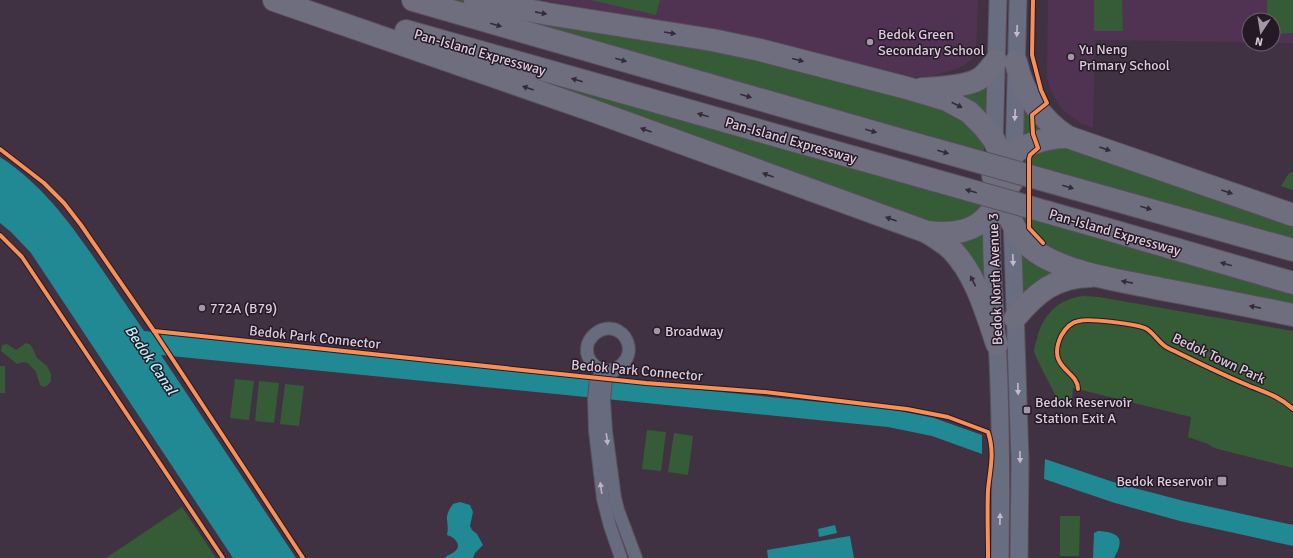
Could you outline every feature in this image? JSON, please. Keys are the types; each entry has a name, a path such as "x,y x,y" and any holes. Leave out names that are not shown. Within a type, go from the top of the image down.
{"highway":[{"path":"274,0 591,110 927,232 948,247 957,256 966,269 982,303 997,344"},
{"name":"Pan-Island Expressway","path":"289,0 902,171 1293,283"},
{"path":"413,0 1293,250"},
{"path":"475,0 548,14 719,41 760,50 907,88 947,100 963,108 974,117 994,140 1012,221 1023,240 1040,255 1059,264 1099,276 1293,315"},
{"path":"907,88 942,88 973,82 1006,62 1024,86 1041,114 1054,127 1068,136 1293,215"},
{"path":"927,232 953,233 969,229 982,222 1003,180 1036,142 1048,138 1068,136"},
{"path":"1015,318 1036,297 1057,282 1072,277 1099,276"}],"main road":[{"name":"Bedok North Avenue 3","path":"998,0 1006,62 1003,180 992,256 1001,463 1000,558"},
{"name":"Bedok North Avenue 3","path":"994,140 1006,62 1018,0"},
{"name":"Bedok North Avenue 3","path":"1012,221 1020,460 1019,558"}],"street":[{"path":"601,380 622,365 628,354 629,347 623,336 613,329 600,330 596,333 591,338 587,349 590,362 601,380 595,431 603,499 621,558"},
{"path":"590,362 603,370 616,369"},
{"path":"599,399 606,431 615,498 636,558"}],"shaded area":[{"name":"Bedok Green Secondary School","path":"543,0 978,0 976,51 971,60 963,66 933,76 914,77 726,33"},
{"name":"Yu Neng Primary School","path":"1048,0 1293,0 1293,43 1281,43 1281,12 1241,12 1241,42 1095,40 1093,128 1082,124 1061,108 1051,91 1047,78"}],"green space":[{"path":"415,0 471,0 937,89 996,61 984,142 984,163"},
{"path":"591,0 660,0 656,15"},
{"path":"1094,0 1122,0 1123,31 1094,31"},
{"path":"1267,0 1293,0 1293,33 1281,34 1281,12 1267,12"},
{"path":"318,8 983,195 991,213 996,341 949,247"},
{"path":"1016,63 1050,125 1293,215 1293,249 1024,174 1025,147"},
{"path":"1291,172 1293,173 1292,190 1281,186"},
{"path":"1022,216 1293,282 1293,314 1080,276 1015,318 1020,236 1031,247 1035,236"},
{"path":"1075,297 1099,297 1293,331 1293,468 1214,448 1208,444 1188,437 1191,417 1073,388 1072,400 1056,400 1056,396 1034,351 1039,330 1047,315 1059,304"},
{"path":"26,343 31,345 37,358 47,366 51,374 51,381 47,386 44,387 40,385 36,372 28,363 24,362 17,364 1,351 2,345 7,344 16,350"},
{"path":"0,366 5,366 5,393 0,393"},
{"path":"235,379 254,381 249,420 230,418"},
{"path":"259,381 279,383 274,423 255,421"},
{"path":"285,384 304,386 299,426 280,424"},
{"path":"647,430 666,432 661,471 642,469"},
{"path":"674,433 693,436 688,475 668,472"},
{"path":"182,507 216,558 106,558"},
{"path":"1060,516 1080,516 1079,556 1060,556"}],"water":[{"name":"Bedok Canal","path":"0,157 29,180 55,206 88,250 144,331 890,409 934,418 982,435 982,454 932,436 888,427 161,355 296,558 233,558 31,253 0,223"},
{"path":"1045,459 1119,484 1184,501 1293,525 1293,546 1180,521 1115,503 1044,479"},
{"path":"460,502 470,505 473,512 470,526 477,534 483,545 475,553 473,558 445,558 457,550 458,547 457,542 447,535 447,516 453,504"},
{"path":"835,525 837,533 819,537 818,529"},
{"path":"1098,531 1116,535 1120,541 1114,558 1093,558 1094,533"},
{"path":"850,536 854,558 768,558 767,550"}],"cycle path":[{"path":"1033,0 1032,55 1041,90 1047,103 1032,115 1033,134 1038,148 1030,155 1029,159 1029,228 1043,243"},
{"path":"0,149 44,183 64,203 81,225 154,331 303,558"},
{"path":"0,235 22,257 223,558"},
{"name":"Bedok Town Park","path":"1078,389 1077,383 1060,362 1057,356 1057,347 1064,331 1073,323 1084,320 1102,321 1145,328 1168,348 1276,397 1293,409"},
{"name":"Bedok Park Connector","path":"154,331 646,383 765,392 907,409 948,417 988,432 992,454 988,490 988,558"}],"place":[{"name":"Bedok Green Secondary School","path":"870,42"},
{"name":"Yu Neng Primary School","path":"1071,57"},
{"name":"772A (B79)","path":"202,308"},
{"name":"Broadway","path":"657,331"},
{"name":"Bedok Reservoir Station Exit A","path":"1027,410"},
{"name":"Bedok Reservoir","path":"1222,481"}]}
